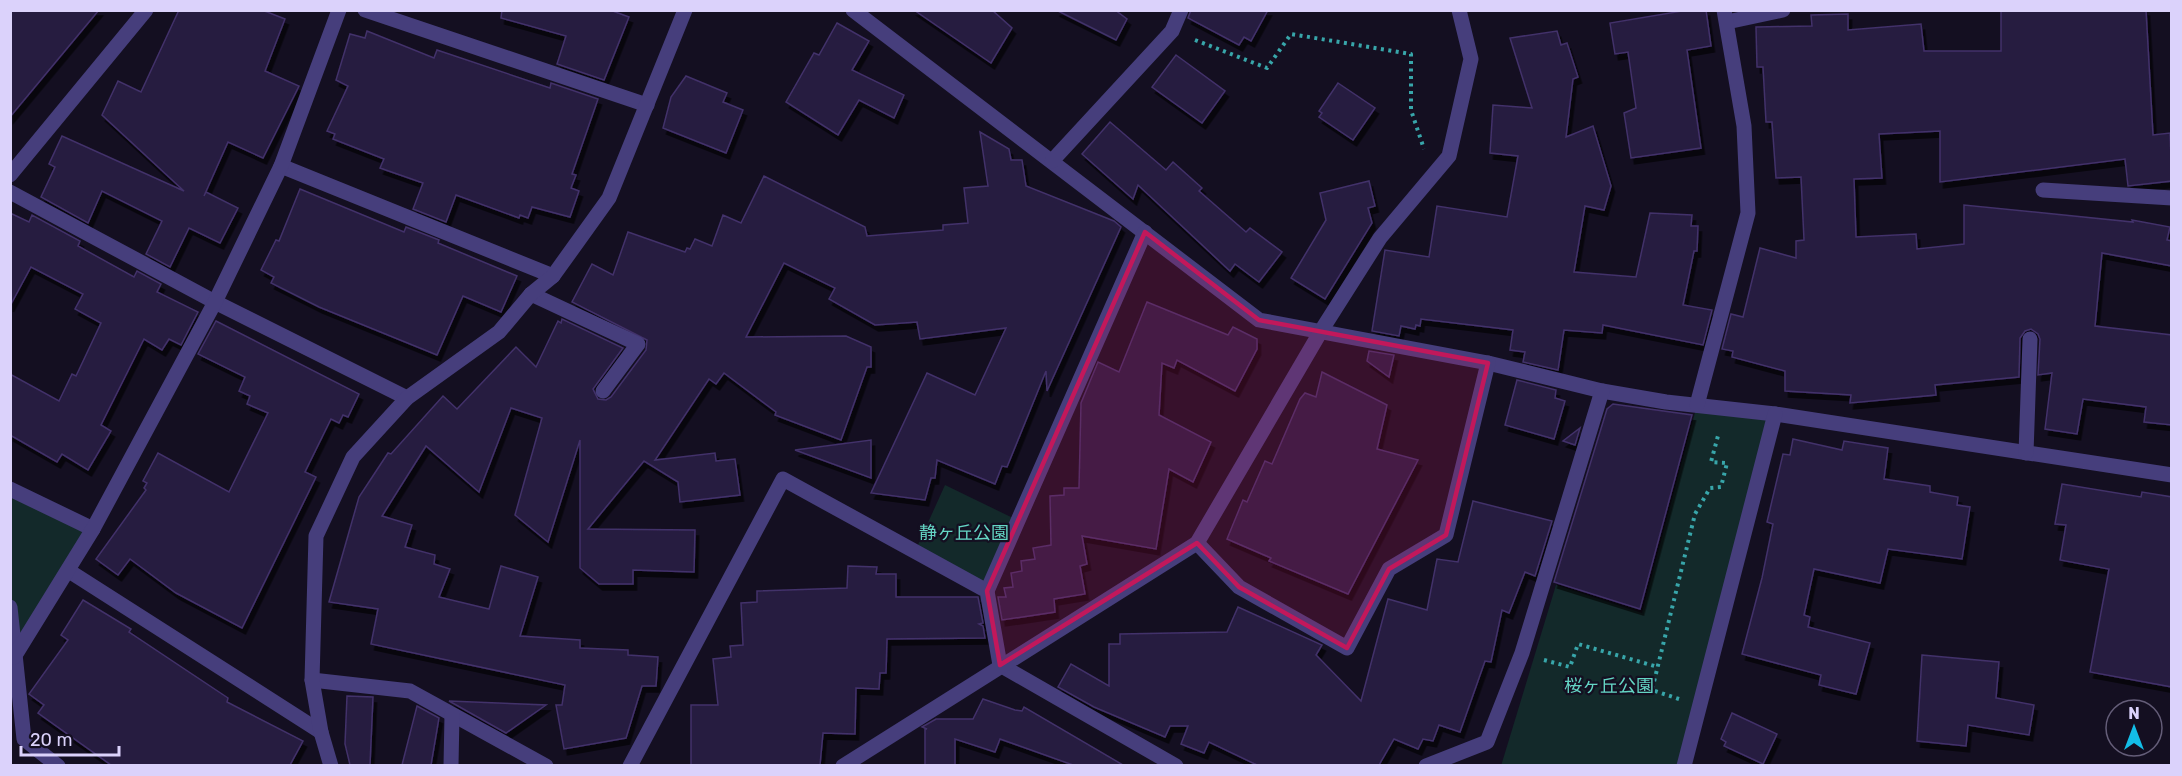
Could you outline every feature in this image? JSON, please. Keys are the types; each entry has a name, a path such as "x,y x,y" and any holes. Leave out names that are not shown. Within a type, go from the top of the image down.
{"street":[{"path":"10,175 146,10"},
{"path":"14,657 93,529 215,302 281,166 339,10"},
{"path":"364,10 647,105"},
{"path":"331,765 321,732 312,680 316,536 353,457 406,398 499,332 531,294 554,276 609,198 685,10"},
{"path":"853,10 1259,320 1488,363 1602,391 1775,414 2172,475"},
{"path":"1052,161 1172,31 1181,10"},
{"path":"843,765 1197,543 1321,331 1380,238 1449,156 1471,59 1459,10"},
{"path":"1697,405 1748,213 1744,126 1726,16 1783,10"},
{"path":"281,166 554,276"},
{"path":"2043,190 2172,198"},
{"path":"10,192 215,302 406,398"},
{"path":"1000,665 987,591 1145,232"},
{"path":"531,294 638,344 603,392"},
{"path":"2026,453 2030,339"},
{"path":"1197,543 1239,587 1347,648 1389,569 1446,535 1488,363"},
{"path":"1426,765 1487,742 1522,653 1602,391"},
{"path":"1684,765 1775,414"},
{"path":"630,765 783,479 987,591"},
{"path":"10,489 93,529"},
{"path":"69,571 321,732"},
{"path":"10,607 24,739 58,765"},
{"path":"1000,665 1176,765"},
{"path":"312,680 410,692 546,765"},
{"path":"451,765 452,715"}],"path":[{"path":"1172,31 1267,68 1291,34 1411,54 1411,110 1422,148"},
{"path":"1699,706 1652,690 1695,514 1710,488 1721,487 1727,463 1711,462 1726,408"},
{"path":"1522,653 1570,667 1578,644 1658,667"}],"highlighted area":[{"path":"1145,232 1259,320 1488,363 1446,535 1389,569 1347,648 1239,587 1197,543 1000,665 987,591"}],"green space":[{"name":"桜ヶ丘公園","path":"1697,405 1775,414 1684,765 1501,766 1556,585 1642,613"},
{"name":"静ヶ丘公園","path":"945,485 1015,519 985,585 917,547"},
{"path":"10,489 93,529 14,657 10,607"}],"building":[{"path":"10,10 99,10 10,117"},
{"path":"179,10 262,10 285,19 265,71 299,86 263,158 228,142 204,196 206,192 238,208 220,243 189,228 170,267 146,254 162,221 102,191 88,223 41,197 55,167 49,164 62,136 184,191 102,115 118,81 141,92"},
{"path":"502,10 610,10 629,17 604,80 557,64 566,36 501,18"},
{"path":"914,10 992,10 1012,28 991,63"},
{"path":"1056,10 1115,10 1127,19 1116,40"},
{"path":"1191,10 1268,10 1251,41 1244,37 1239,45 1188,18"},
{"path":"1688,10 1706,10 1711,46 1687,50 1701,148 1631,158 1624,113 1636,108 1628,52 1615,54 1610,23"},
{"path":"2001,10 2146,10 2153,135 2170,133 2172,181 2128,186 2125,159 1940,182 1940,131 1879,134 1882,178 1854,179 1856,237 1916,234 1917,249 1964,244 1964,205 2133,222 2132,220 2170,227 2167,240 2172,241 2172,266 2102,253 2095,326 2172,335 2172,425 2144,422 2146,407 2083,399 2077,434 2045,429 2052,373 2038,375 2040,339 2038,334 2031,329 2025,331 2020,338 2019,377 1935,385 1936,395 1850,403 1851,395 1785,391 1785,371 1732,357 1733,351 1722,349 1731,314 1743,317 1760,248 1796,258 1796,241 1804,240 1801,177 1776,178 1772,122 1766,122 1763,67 1757,67 1756,27 1812,26 1811,15 1848,14 1848,30 1921,24 1924,51 2001,51"},
{"path":"837,23 869,41 852,70 904,95 894,118 859,100 838,135 786,102 814,53 819,55"},
{"path":"367,31 434,58 437,50 550,88 551,83 598,99 572,174 576,175 571,188 579,191 570,217 532,207 528,218 520,215 519,218 456,195 446,222 413,209 423,183 380,168 384,159 333,139 335,134 327,131 348,86 336,80 350,34 365,38"},
{"path":"1557,31 1561,45 1567,43 1578,77 1573,79 1566,137 1593,126 1611,186 1604,210 1585,206 1574,272 1636,277 1650,213 1692,215 1691,226 1698,226 1697,251 1694,251 1683,305 1712,310 1703,345 1603,325 1602,333 1564,330 1558,370 1523,362 1525,352 1510,350 1513,330 1421,319 1420,326 1416,325 1415,329 1401,326 1399,336 1372,331 1385,250 1429,257 1437,206 1507,217 1518,156 1490,153 1493,105 1532,108 1510,38"},
{"path":"1176,55 1225,91 1202,123 1152,87"},
{"path":"686,76 727,93 723,102 743,110 726,153 663,128 671,97"},
{"path":"1338,83 1375,108 1353,140 1319,117 1322,113 1319,111"},
{"path":"1110,122 1166,170 1173,162 1202,188 1199,191 1246,232 1250,228 1282,252 1259,282 1235,264 1230,271 1138,185 1133,199 1082,154"},
{"path":"980,132 1009,149 1011,160 1022,160 1026,186 1114,221 1121,227 1047,391 1046,371 1007,467 1002,466 995,484 937,460 935,478 931,478 925,500 871,493 927,373 975,395 1006,328 920,339 917,322 875,325 829,299 835,288 784,263 746,337 846,336 871,347 871,367 867,367 841,440 775,415 776,412 724,373 716,384 709,379 655,460 715,453 716,461 735,459 740,495 680,502 678,482 644,461 588,529 695,530 694,572 633,570 633,584 599,584 580,568 580,440 548,542 515,515 542,418 511,408 479,492 426,446 382,516 412,525 405,547 435,555 434,564 450,569 439,597 489,609 501,566 538,577 520,636 580,640 580,648 628,650 628,655 658,657 656,686 642,686 626,738 564,749 556,705 562,705 565,685 371,644 378,609 329,602 359,497 388,453 391,454 443,396 457,409 516,347 536,367 558,321 561,323 562,319 623,348 593,389 598,399 606,400 611,397 646,350 647,340 572,302 592,264 613,275 628,232 685,252 687,248 690,249 695,239 712,246 723,215 741,223 764,176 865,227 867,236 943,230 943,225 968,223 964,188 988,186"},
{"path":"1369,181 1375,206 1368,208 1372,223 1325,299 1291,278 1326,220 1320,193"},
{"path":"300,189 404,232 406,227 439,240 438,243 517,276 501,312 463,296 437,355 319,307 271,283 274,277 261,270 276,240 279,241"},
{"path":"10,213 29,222 32,215 80,241 78,246 134,277 137,271 161,284 157,292 198,312 181,345 169,339 162,350 144,339 101,425 111,431 88,470 62,454 57,462 10,435 10,374 59,401 72,374 76,376 101,323 75,309 83,294 31,267 10,306"},
{"path":"1147,302 1228,335 1233,327 1257,339 1257,349 1235,391 1177,360 1174,368 1162,363 1159,415 1211,442 1193,482 1169,469 1156,549 1082,536 1087,564 1080,566 1085,594 1054,599 1055,612 1002,620 998,597 1006,597 1004,588 1013,587 1011,573 1022,571 1021,561 1035,559 1033,548 1051,545 1050,496 1064,495 1064,488 1079,488 1081,403 1098,362 1119,372"},
{"path":"216,321 359,394 348,417 343,415 339,423 331,419 305,472 316,477 242,628 176,593 130,559 118,575 96,559 146,490 144,488 147,483 143,481 158,453 229,492 268,413 247,404 250,396 239,391 245,377 198,354"},
{"path":"1369,351 1394,355 1389,377 1367,361"},
{"path":"1322,372 1387,405 1377,449 1418,460 1348,594 1269,561 1271,558 1227,539 1243,500 1247,502 1265,461 1272,464 1300,399 1305,393 1316,397"},
{"path":"1517,380 1556,390 1555,398 1565,401 1554,439 1505,425"},
{"path":"1613,404 1692,415 1640,609 1554,582 1607,409"},
{"path":"1580,428 1575,445 1563,441"},
{"path":"1793,439 1842,450 1844,441 1888,448 1884,479 1930,486 1930,492 1958,497 1957,505 1970,507 1962,559 1888,549 1880,583 1814,569 1804,615 1810,617 1808,627 1870,643 1856,694 1819,685 1821,675 1742,654 1762,578 1773,524 1767,522 1783,454 1790,455"},
{"path":"871,440 871,478 795,450"},
{"path":"2062,484 2141,497 2142,492 2172,497 2172,687 2090,672 2109,569 2060,560 2066,525 2055,524"},
{"path":"1473,501 1552,521 1535,576 1525,572 1509,613 1502,610 1491,662 1485,661 1460,732 1439,725 1433,741 1423,739 1418,749 1394,739 1379,765 1257,765 1209,742 1204,753 1181,744 1188,726 1170,726 1165,737 1094,707 1058,687 1071,664 1109,686 1109,644 1120,644 1120,634 1227,632 1238,607 1322,645 1316,655 1361,701 1388,599 1427,610 1437,559 1458,562"},
{"path":"848,566 877,567 876,574 896,574 896,597 978,597 983,623 979,624 983,626 985,638 887,639 886,673 880,673 879,689 856,688 855,734 823,733 820,765 691,765 691,705 718,705 713,659 731,657 730,646 743,645 741,603 757,602 757,591 847,588"},
{"path":"83,600 131,629 129,632 228,698 227,702 303,741 290,765 111,765 38,713 44,705 29,694 68,640 61,635"},
{"path":"1922,655 1999,662 1996,698 2034,705 2029,735 1968,725 1966,746 1917,741"},
{"path":"347,696 373,697 370,765 350,765 345,744"},
{"path":"983,699 1015,710 1022,711 1024,707 1123,765 1073,765 1000,739 995,752 955,739 955,765 925,765 925,729 927,729 922,727 936,719 973,719"},
{"path":"449,701 546,705 506,733"},
{"path":"417,706 439,718 431,765 402,765"},
{"path":"1732,713 1777,734 1763,764 1724,746 1726,742 1721,739"}]}
